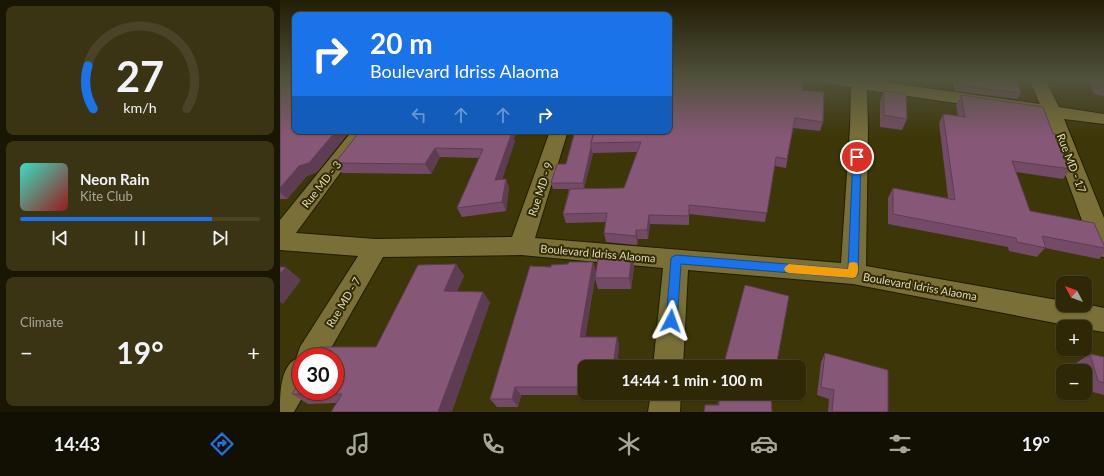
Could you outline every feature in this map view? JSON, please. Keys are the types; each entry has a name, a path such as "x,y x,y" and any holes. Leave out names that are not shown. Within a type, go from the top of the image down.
{"street":[{"path":"853,274 859,98"},
{"path":"957,98 1104,119"},
{"name":"Rue MD - 17","path":"1046,98 1104,248"},
{"name":"Rue MD - 3","path":"280,238 360,134"},
{"name":"Rue MD - 9","path":"521,246 558,134"},
{"name":"Boulevard Idriss Alaoma","path":"280,241 376,248 521,246 853,274 1104,320"},
{"name":"Rue MD - 7","path":"315,348 376,248"},
{"path":"669,360 676,259"},
{"path":"280,406 292,386"},
{"path":"664,412 665,400"}],"building":[{"path":"280,98 292,98 292,134 333,134 309,163 299,166 280,188"},
{"path":"672,98 824,98 823,122 795,118 787,159 776,157 767,213 689,205 689,216 649,215 647,230 636,230 636,236 604,233 607,213 563,214 570,189 624,188 641,142 591,143 593,134 672,134"},
{"path":"884,98 906,98 907,119 884,115"},
{"path":"962,98 983,98 1043,107 1053,134 1056,134 1071,169 1012,161 1030,211 1094,223 1104,248 1042,236 1046,248 1017,242 1016,238 893,214 893,188 955,200 943,114 965,117"},
{"path":"358,134 511,134 495,180 506,179 502,202 457,208 483,149 435,148 425,164 335,163"},
{"path":"574,134 593,134 583,183 551,183 557,164 566,164"},
{"path":"599,253 632,256 629,278 595,278"},
{"path":"569,262 593,262 580,337 617,337 614,360 578,360 578,387 515,387 512,399 490,399 530,266 551,267 551,265 568,264"},
{"path":"456,264 444,291 483,292 438,412 331,412 338,400 344,400 344,348 319,348 376,347 418,265"},
{"path":"280,267 286,267 280,274"},
{"path":"745,285 789,296 777,360 725,360"},
{"path":"825,353 888,370 888,412 832,412 834,390 821,387"},
{"path":"1092,354 1104,357 1104,383 1098,381 1091,356"},
{"path":"719,400 771,400 772,412 704,412 705,405 719,405"}],"slow traffic":[{"path":"789,269 853,274 853,266"}],"route":[{"path":"671,321 676,259 853,274 857,157"}]}
